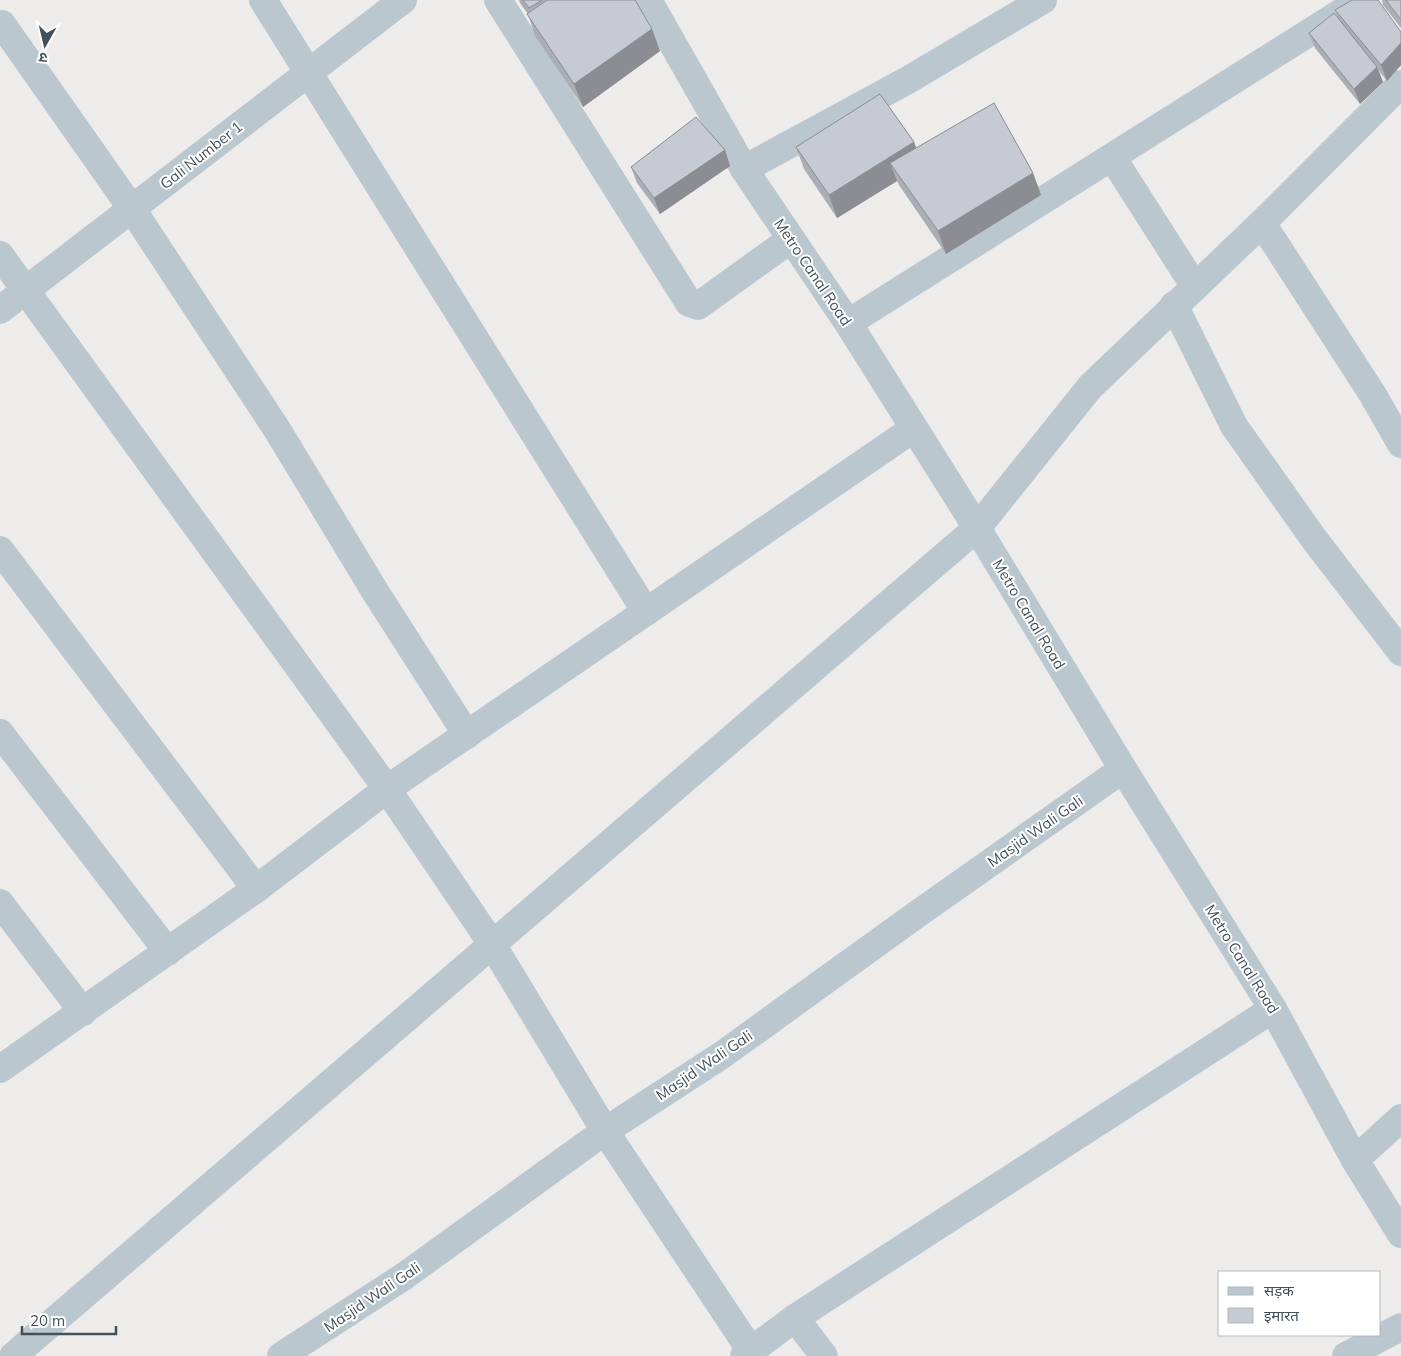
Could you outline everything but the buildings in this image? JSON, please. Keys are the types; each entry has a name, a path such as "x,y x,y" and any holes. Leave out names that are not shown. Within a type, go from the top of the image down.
{"street":[{"path":"263,0 646,612"},
{"name":"Gali Number 1","path":"0,310 403,0"},
{"path":"498,0 690,303 698,306 791,238"},
{"name":"Metro Canal Road","path":"648,0 744,169 848,323 977,528 1123,769 1273,1009 1355,1160 1401,1234"},
{"path":"744,169 908,80 1042,0"},
{"path":"848,323 1361,0"},
{"path":"2,24 132,209 278,432 376,593 467,735"},
{"path":"13,1356 977,528 1090,387 1262,223 1401,84"},
{"path":"1112,157 1195,288"},
{"path":"1262,223 1373,394 1401,444"},
{"path":"0,255 387,789 492,944 605,1131 748,1354 795,1318 1273,1009"},
{"path":"1174,305 1234,426 1314,539 1401,652"},
{"path":"0,1069 256,889 387,789 913,429"},
{"path":"0,550 256,889"},
{"path":"0,733 168,952"},
{"name":"Masjid Wali Gali","path":"281,1356 403,1277 605,1131 722,1054 916,914 1123,769"},
{"path":"0,903 83,1012"},
{"path":"1355,1160 1401,1118"},
{"path":"795,1318 824,1356"},
{"path":"1346,1356 1401,1327"}]}
